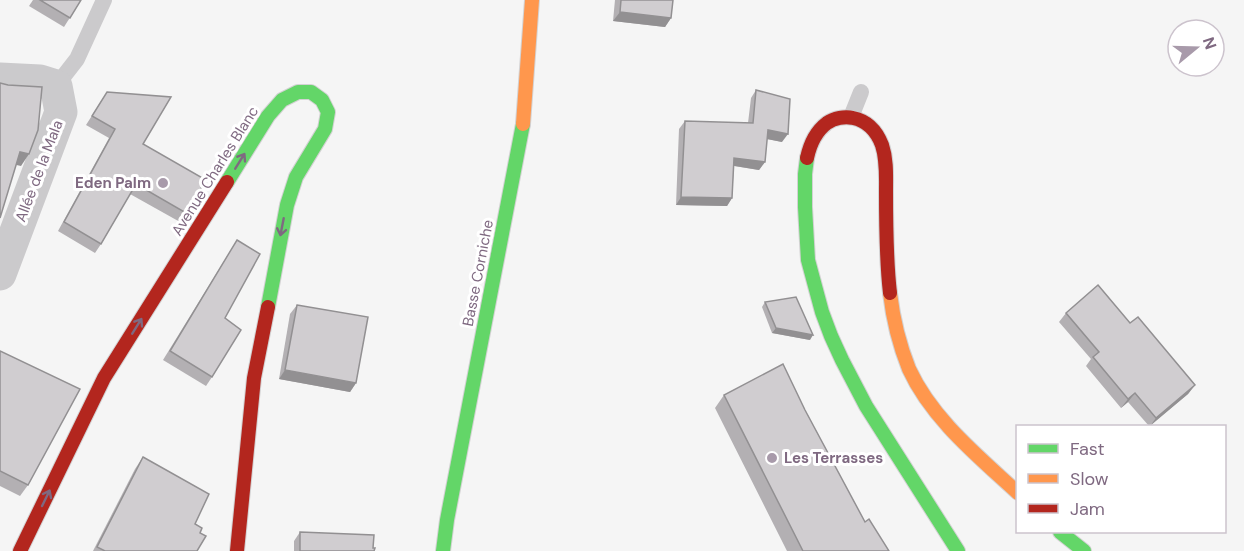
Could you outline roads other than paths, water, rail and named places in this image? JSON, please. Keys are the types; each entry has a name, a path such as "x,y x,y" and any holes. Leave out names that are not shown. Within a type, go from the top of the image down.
{"street":[{"name":"Basse Corniche","path":"443,551 447,520 522,134 532,0"},
{"path":"0,79 40,81 56,86"},
{"name":"Allée de la Mala","path":"0,274 61,112 56,86"},
{"name":"Avenue Charles Blanc","path":"20,551 104,378 268,116 282,100 298,92 311,92 322,100 328,112 325,129 296,177 287,205 254,378 237,551"},
{"path":"958,551 871,417 843,362 820,308 809,262 805,183 808,150 816,131 831,120 851,117 868,123 879,137 886,157 890,288 895,330 910,370 932,406 1016,492"},
{"path":"1062,533 1084,551"}],"lane":[{"path":"56,86 77,59 104,0"},
{"path":"851,117 861,92"}],"place":[{"name":"Eden Palm","path":"163,183"},
{"name":"Les Terrasses","path":"772,458"}]}
